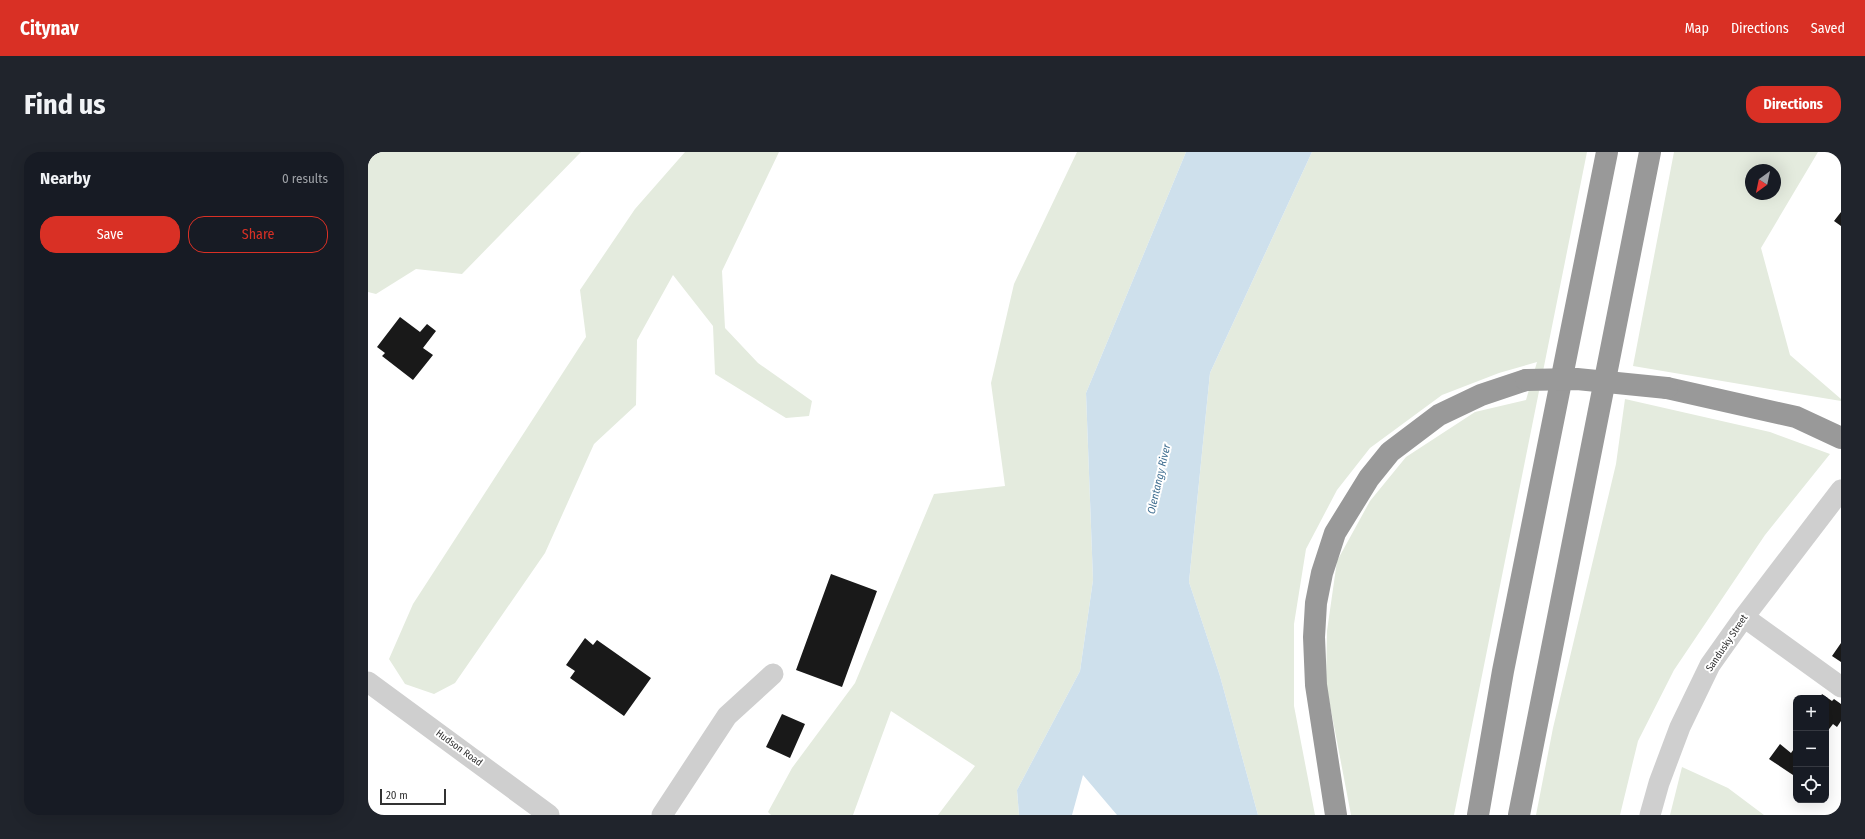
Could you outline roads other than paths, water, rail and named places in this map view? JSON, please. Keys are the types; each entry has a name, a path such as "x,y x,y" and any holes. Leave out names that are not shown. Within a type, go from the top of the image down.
{"highway":[{"path":"1478,815 1503,671 1607,152"},
{"path":"1519,815 1650,152"},
{"path":"1336,815 1316,685 1314,638 1316,603 1322,573 1335,533 1369,478 1390,452 1440,415 1481,395 1526,380 1577,379 1667,388 1796,417 1841,438"}],"street":[{"name":"Sandusky Street","path":"1650,815 1659,783 1680,727 1710,665 1744,617 1841,490"},
{"path":"1744,617 1841,687"},
{"path":"662,815 727,716 773,674"},
{"name":"Hudson Road","path":"368,682 549,815"}],"water":[{"name":"Olentangy River","path":"1186,152 1312,152 1210,373 1189,582 1220,676 1258,815 1117,815 1083,775 1072,815 1019,815 1017,790 1080,671 1093,580 1086,393"}]}
